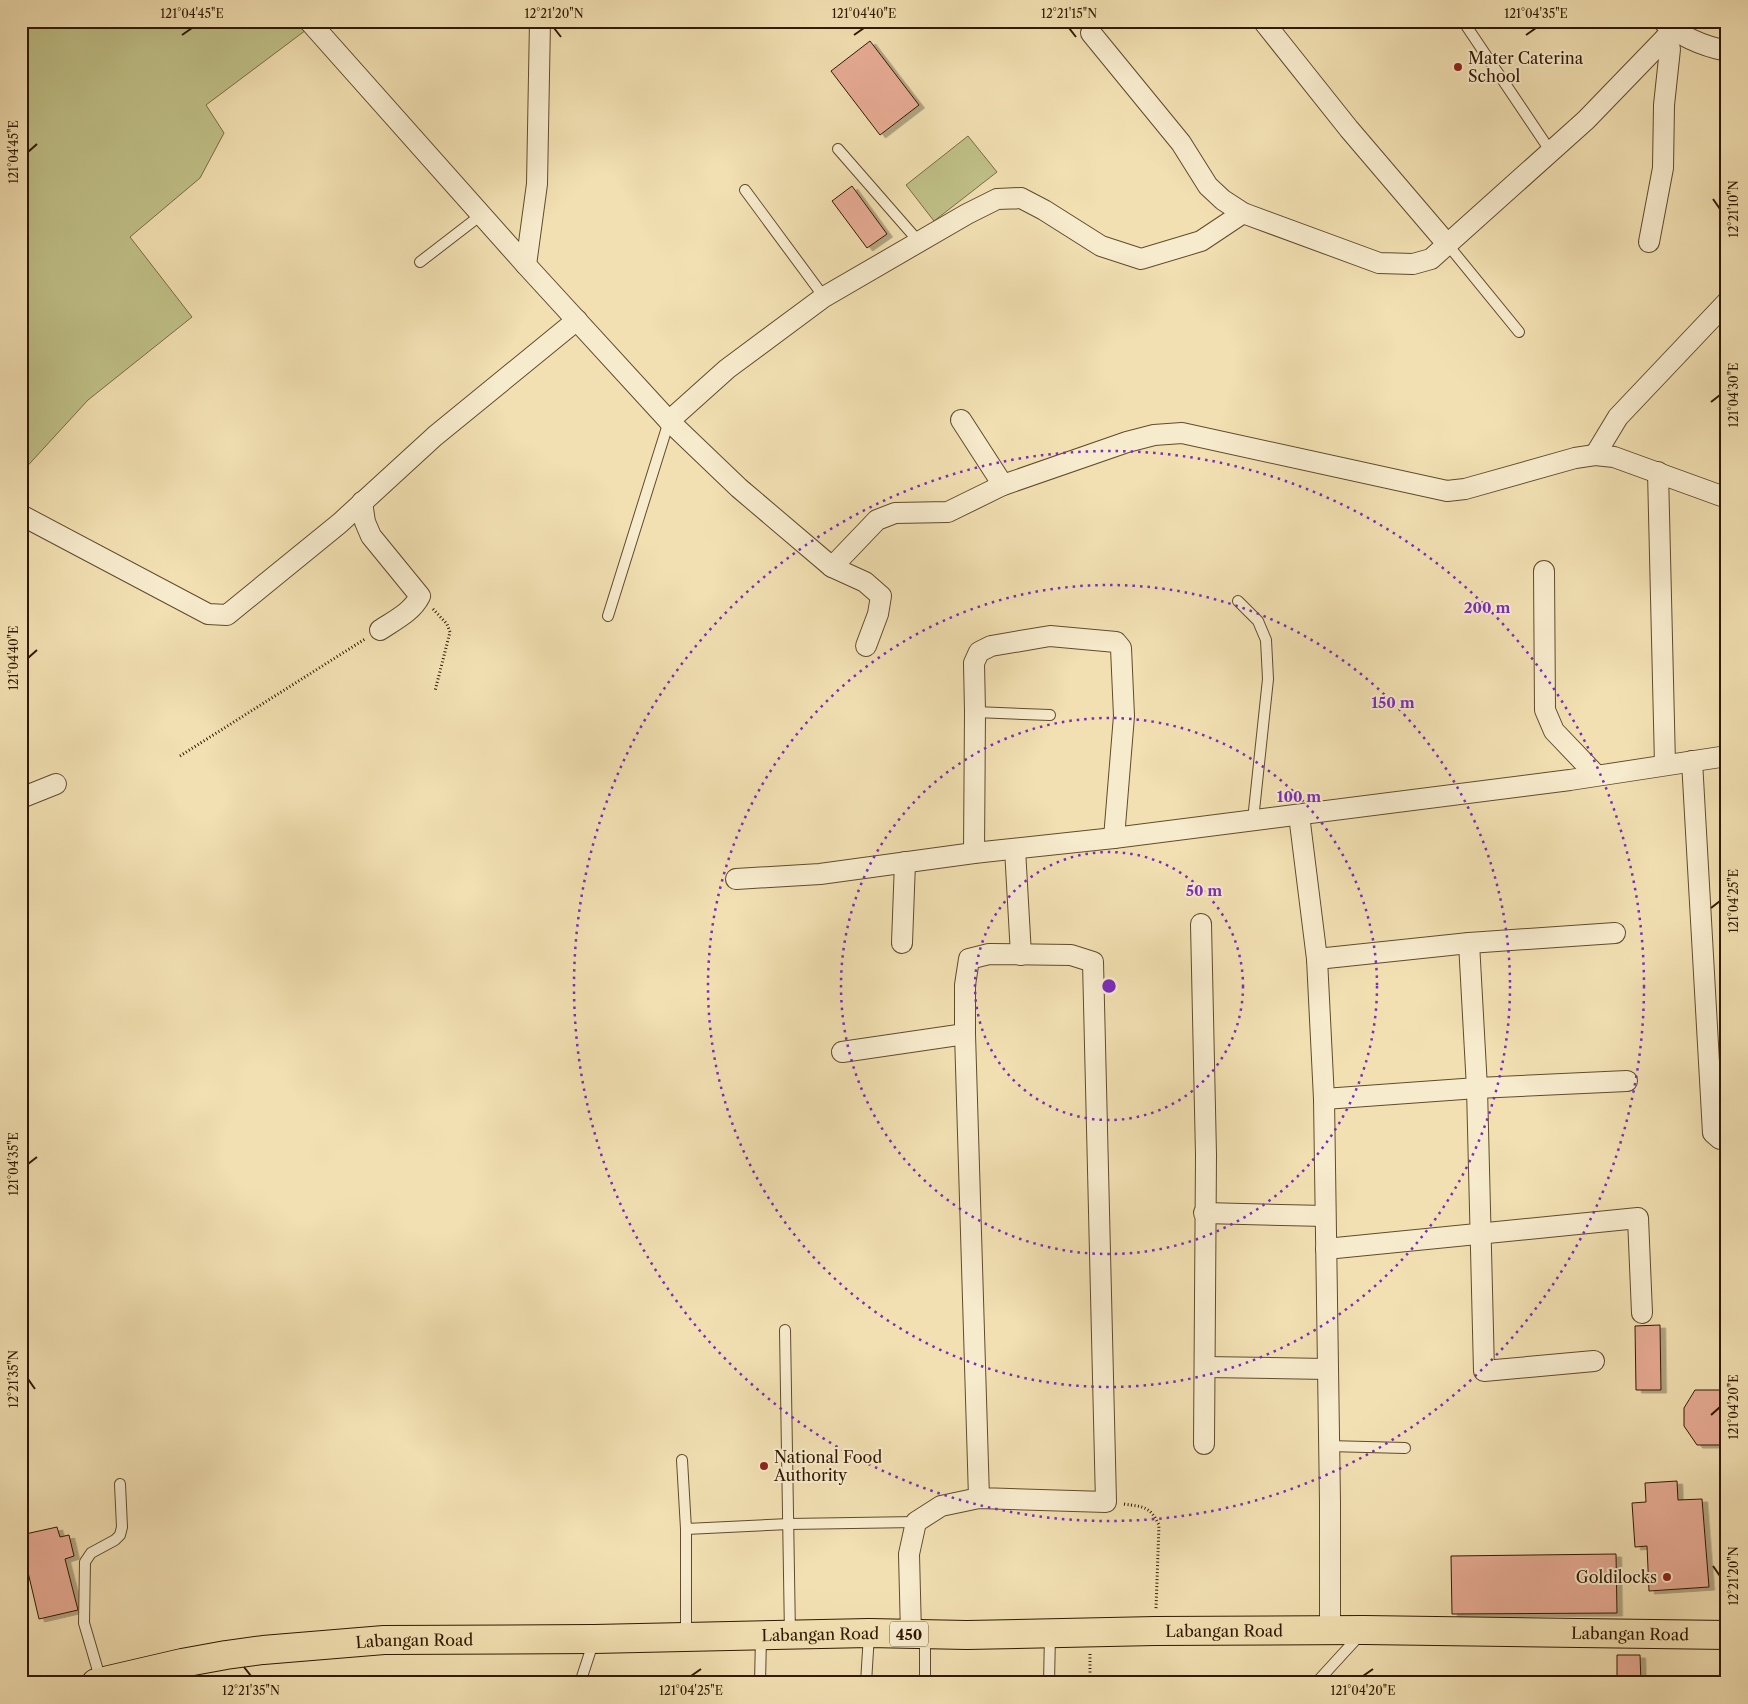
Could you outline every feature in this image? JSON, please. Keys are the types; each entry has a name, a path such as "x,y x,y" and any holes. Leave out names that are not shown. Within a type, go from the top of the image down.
{"main road":[{"name":"Labangan Road","path":"99,1682 134,1679 182,1663 262,1650 384,1640 594,1639 869,1633 1330,1630 1727,1635"}],"street":[{"path":"309,21 669,421 739,488 832,567 865,582 880,596 878,614 866,646"},
{"path":"526,264 537,184 540,21"},
{"path":"1263,21 1349,129 1448,244"},
{"path":"1092,34 1181,144 1208,186 1223,200 1243,213 1379,263 1413,264 1431,259 1551,152 1600,106 1667,30"},
{"path":"1667,30 1692,41 1721,50"},
{"path":"1649,242 1663,168 1664,106 1670,49 1667,30"},
{"path":"669,421 728,369 824,298 967,214 997,199 1022,198 1101,246 1140,258 1201,241 1243,213"},
{"path":"1595,455 1618,417 1727,302"},
{"path":"21,515 208,614 227,615 326,535 435,436 577,320"},
{"path":"961,420 1003,484"},
{"path":"832,567 877,520 895,513 948,512 1003,484 1154,434 1182,434 1447,490 1465,489 1575,458 1595,455 1614,457 1727,498"},
{"path":"1658,472 1664,764"},
{"path":"362,502 365,522 372,536 420,596 416,604 409,611 380,630"},
{"path":"1544,571 1545,710 1554,731 1596,775"},
{"path":"974,853 974,663 979,652 991,646 1050,636 1116,642 1121,648 1124,716 1114,838"},
{"path":"736,879 820,874 974,853 1114,838 1570,780 1664,764 1727,756"},
{"path":"1692,761 1713,1133 1720,1139 1727,1139"},
{"path":"21,798 56,784"},
{"path":"1299,815 1317,959 1324,1099 1330,1630"},
{"path":"1015,849 1021,955"},
{"path":"902,943 905,862"},
{"path":"1201,924 1206,1155 1204,1212 1204,1444"},
{"path":"1317,959 1469,943 1615,933"},
{"path":"1469,943 1477,1088 1484,1371 1594,1361"},
{"path":"918,1634 910,1554 916,1522 941,1506 979,1498 1106,1502 1093,962 1071,956 989,954 969,959 965,985 965,1034 979,1498"},
{"path":"842,1052 965,1034"},
{"path":"1324,1099 1477,1088 1626,1081"},
{"path":"1204,1212 1325,1216"},
{"path":"1326,1249 1480,1232 1638,1218 1642,1313"},
{"path":"1204,1367 1327,1369"}],"lane":[{"path":"1463,21 1551,152"},
{"path":"838,149 920,242"},
{"path":"745,190 824,298"},
{"path":"420,262 481,214"},
{"path":"1448,244 1519,332"},
{"path":"608,616 669,421"},
{"path":"1238,601 1258,621 1266,640 1268,680 1253,820"},
{"path":"975,712 1050,715"},
{"path":"785,1330 790,1636"},
{"path":"1328,1446 1405,1448"},
{"path":"682,1460 686,1529 686,1636"},
{"path":"99,1682 84,1624 85,1562 92,1553 115,1540 120,1535 122,1527 120,1484"},
{"path":"686,1529 789,1524 916,1522"},
{"path":"1316,1683 1364,1630"},
{"path":"866,1683 869,1633"},
{"path":"1049,1683 1050,1633"},
{"path":"918,1634 925,1683"},
{"path":"760,1683 761,1636"},
{"path":"580,1683 594,1639"}],"path":[{"path":"420,596 447,624 450,632 435,691"},
{"path":"180,756 380,630"},
{"path":"1106,1502 1145,1507 1154,1513 1159,1525 1155,1631"},
{"path":"1090,1683 1091,1633"}],"green space":[{"path":"21,21 296,21 306,30 206,105 224,133 200,178 130,237 192,317 88,400 21,473"},
{"path":"968,136 997,172 934,221 906,185"}],"building":[{"path":"870,41 919,105 880,135 831,71"},
{"path":"852,186 887,234 867,248 832,201"},
{"path":"1660,1325 1661,1390 1636,1390 1635,1326"},
{"path":"1695,1390 1727,1390 1727,1445 1697,1445 1684,1426 1684,1408"},
{"path":"1677,1481 1678,1500 1702,1499 1709,1587 1649,1591 1647,1546 1635,1547 1632,1503 1646,1502 1645,1483"},
{"path":"57,1527 60,1537 69,1535 74,1556 65,1559 78,1610 39,1619 27,1568 21,1569 21,1535"},
{"path":"1616,1554 1617,1613 1452,1614 1451,1556"},
{"path":"1617,1655 1640,1655 1641,1683 1617,1683"},
{"path":"811,1677 839,1677 839,1683 811,1683"}],"place":[{"name":"Mater Caterina School","path":"1458,67"},
{"name":"National Food Authority","path":"764,1466"},
{"name":"Goldilocks","path":"1667,1577"}]}
